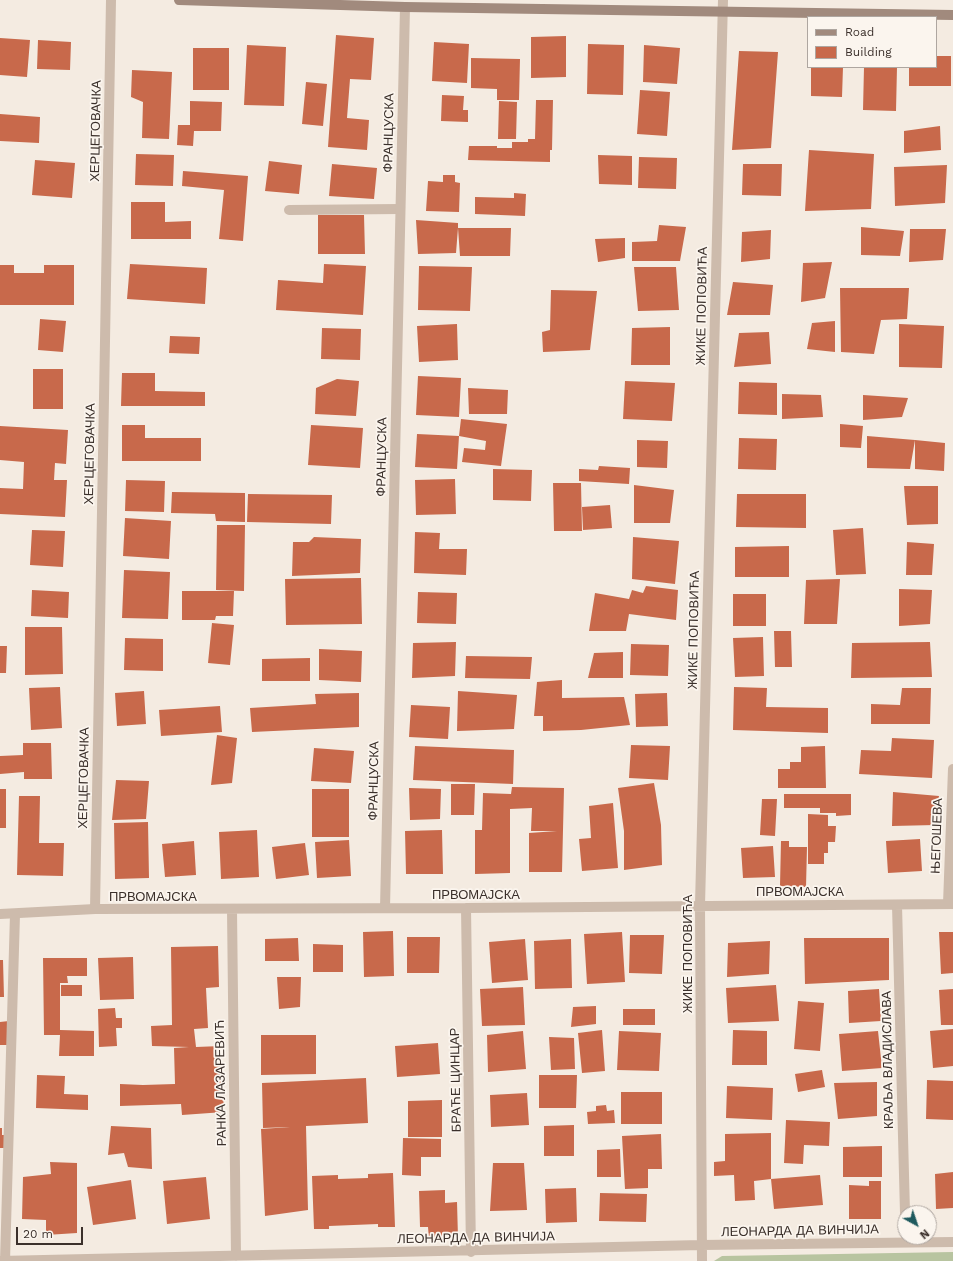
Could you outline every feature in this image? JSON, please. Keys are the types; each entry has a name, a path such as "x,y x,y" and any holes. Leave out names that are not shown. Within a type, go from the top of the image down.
{"street":[{"name":"ХЕРЦЕГОВАЧКА","path":"95,909 111,0"},
{"path":"179,0 405,7 953,15"},
{"name":"ЖИКЕ ПОПОВИЋА","path":"702,1261 700,905 723,0"},
{"name":"ФРАНЦУСКА","path":"385,908 405,7"},
{"path":"289,210 400,209"},
{"name":"ЊЕГОШЕВА","path":"950,904 953,769"},
{"name":"ПРВОМАЈСКА","path":"0,914 95,909 232,910 950,904"},
{"name":"КРАЉА ВЛАДИСЛАВА","path":"897,905 905,1205"},
{"name":"БРАЋЕ ЦИНЦАР","path":"466,908 471,1252"},
{"name":"РАНКА ЛАЗАРЕВИЋ","path":"232,910 236,1256"},
{"path":"5,1261 15,914"},
{"name":"ЛЕОНАРДА ДА ВИНЧИЈА","path":"0,1261 236,1256 392,1257 471,1252 897,1240"},
{"name":"ЛЕОНАРДА ДА ВИНЧИЈА","path":"937,1241 953,1242"}],"green space":[{"path":"953,1252 953,1261 714,1261 722,1256"}],"building":[{"path":"336,35 374,38 371,80 350,79 347,118 369,120 367,150 328,147"},
{"path":"566,36 566,77 531,78 531,37"},
{"path":"0,38 30,40 27,77 0,75"},
{"path":"38,40 71,42 70,70 37,69"},
{"path":"434,42 469,44 467,83 432,81"},
{"path":"588,44 624,45 623,95 587,94"},
{"path":"247,45 286,47 284,106 244,105"},
{"path":"644,45 680,48 677,84 643,82"},
{"path":"193,48 229,48 229,90 193,90"},
{"path":"739,51 778,52 771,148 732,150"},
{"path":"937,56 951,56 951,86 909,86 909,68 937,68"},
{"path":"471,58 520,59 519,100 497,100 497,89 471,88"},
{"path":"811,68 843,68 842,97 811,96"},
{"path":"864,68 897,68 896,111 863,110"},
{"path":"132,70 172,72 169,139 142,138 143,102 131,97"},
{"path":"306,82 327,84 323,126 302,124"},
{"path":"640,90 670,92 667,136 637,134"},
{"path":"442,95 464,96 463,110 468,110 468,122 441,121"},
{"path":"536,100 553,100 552,150 550,150 550,162 468,160 469,146 497,146 497,148 512,148 512,142 528,142 528,139 535,139"},
{"path":"190,101 222,102 221,131 194,131 193,146 177,145 178,125 190,125"},
{"path":"499,101 517,102 516,139 498,139"},
{"path":"0,114 40,117 39,143 0,141"},
{"path":"940,126 941,150 904,153 904,131"},
{"path":"809,150 874,154 871,209 805,211"},
{"path":"136,154 174,155 173,186 135,185"},
{"path":"598,155 632,156 632,185 599,184"},
{"path":"639,157 677,158 676,189 638,188"},
{"path":"35,160 75,163 72,198 32,195"},
{"path":"269,161 302,165 299,194 265,191"},
{"path":"332,164 377,168 374,199 329,196"},
{"path":"743,164 782,164 781,196 742,195"},
{"path":"947,165 945,203 895,206 894,167"},
{"path":"183,171 248,176 243,241 219,239 224,190 182,186"},
{"path":"443,175 455,175 455,182 460,183 459,212 426,211 428,181 443,182"},
{"path":"514,193 526,194 525,216 475,214 475,197 514,198"},
{"path":"131,202 165,202 165,222 191,221 191,239 131,239"},
{"path":"318,215 364,215 365,254 318,254"},
{"path":"416,220 458,223 456,253 418,254"},
{"path":"659,225 686,227 680,261 632,261 632,242 657,241"},
{"path":"861,227 904,231 900,256 861,255"},
{"path":"458,228 511,228 510,256 460,256"},
{"path":"910,229 946,229 943,260 909,262"},
{"path":"771,230 770,259 741,262 742,232"},
{"path":"625,238 625,258 598,262 595,239"},
{"path":"832,262 825,298 801,302 803,263"},
{"path":"130,264 207,268 205,304 127,299"},
{"path":"324,264 366,266 363,315 276,310 278,280 323,283"},
{"path":"0,265 14,265 14,273 44,273 44,265 74,265 74,305 0,305"},
{"path":"419,266 472,267 470,311 418,310"},
{"path":"634,267 676,267 679,310 638,311"},
{"path":"733,282 773,285 770,315 727,315"},
{"path":"840,288 909,288 907,319 881,320 874,354 841,352"},
{"path":"551,290 597,291 590,350 543,352 542,332 550,330"},
{"path":"40,319 66,321 63,352 38,350"},
{"path":"835,321 835,352 807,349 812,323"},
{"path":"457,324 458,360 419,362 417,326"},
{"path":"899,324 944,326 942,368 899,367"},
{"path":"670,327 670,365 631,365 632,328"},
{"path":"322,328 361,329 360,360 321,359"},
{"path":"769,332 771,364 734,367 739,333"},
{"path":"170,336 200,337 199,354 169,353"},
{"path":"33,369 63,369 63,409 33,409"},
{"path":"122,373 155,373 155,391 205,392 205,406 121,406"},
{"path":"418,376 461,378 459,417 416,415"},
{"path":"337,379 359,381 356,416 315,414 316,388"},
{"path":"625,381 675,383 672,421 623,419"},
{"path":"739,382 777,383 777,415 738,414"},
{"path":"468,388 508,390 507,414 469,414"},
{"path":"782,394 821,395 823,417 782,419"},
{"path":"863,395 908,398 902,417 863,420"},
{"path":"461,419 507,424 501,466 462,462 464,448 485,450 486,441 459,436"},
{"path":"840,424 863,426 861,448 840,447"},
{"path":"122,425 145,425 145,438 201,438 201,461 122,461"},
{"path":"311,425 363,428 360,468 308,465"},
{"path":"0,426 68,430 66,464 55,463 54,480 67,480 65,517 0,514 0,488 23,489 24,462 0,460"},
{"path":"417,434 459,436 457,469 415,467"},
{"path":"867,436 915,440 910,469 867,468"},
{"path":"739,438 777,439 776,470 738,469"},
{"path":"637,440 668,441 667,468 637,467"},
{"path":"915,440 945,443 944,471 915,469"},
{"path":"599,466 630,468 629,484 579,481 579,469 598,470"},
{"path":"493,469 532,470 531,501 493,500"},
{"path":"455,479 456,514 416,515 415,480"},
{"path":"126,480 165,481 164,512 125,511"},
{"path":"553,483 581,483 582,531 554,531"},
{"path":"634,485 674,490 670,523 634,523"},
{"path":"904,486 938,486 938,524 907,525"},
{"path":"172,492 245,493 245,522 216,521 215,514 171,513"},
{"path":"248,494 332,495 331,524 247,522"},
{"path":"737,494 806,494 806,528 736,527"},
{"path":"610,505 612,528 583,530 582,507"},
{"path":"125,518 171,521 169,559 123,556"},
{"path":"217,525 245,525 244,591 216,590"},
{"path":"863,528 866,574 836,575 833,530"},
{"path":"32,530 65,531 63,567 30,565"},
{"path":"415,532 440,533 439,549 467,549 466,575 414,573"},
{"path":"314,537 361,539 360,573 292,576 293,542 309,542"},
{"path":"633,537 679,541 675,584 632,579"},
{"path":"907,542 934,544 932,575 906,575"},
{"path":"789,546 789,577 735,577 735,547"},
{"path":"124,570 170,572 168,619 122,618"},
{"path":"361,578 362,624 286,625 285,579"},
{"path":"840,579 837,624 804,624 806,580"},
{"path":"646,586 678,590 676,620 629,614 626,631 589,631 595,593 629,599 632,590 643,593"},
{"path":"899,589 932,590 930,624 899,626"},
{"path":"32,590 69,592 68,618 31,616"},
{"path":"182,591 234,591 233,616 216,616 215,620 182,620"},
{"path":"418,592 457,593 456,624 417,623"},
{"path":"733,594 766,594 766,626 733,626"},
{"path":"212,623 234,625 230,665 208,663"},
{"path":"25,627 62,627 63,674 25,675"},
{"path":"774,631 791,631 792,667 775,667"},
{"path":"763,637 764,676 735,677 733,638"},
{"path":"125,638 163,639 163,671 124,670"},
{"path":"456,642 455,676 412,678 413,643"},
{"path":"930,642 932,677 851,678 852,643"},
{"path":"631,644 669,645 668,676 630,675"},
{"path":"0,646 7,646 6,673 0,673"},
{"path":"319,649 362,651 361,682 319,680"},
{"path":"623,652 623,678 588,678 594,653"},
{"path":"466,656 532,657 530,679 465,678"},
{"path":"310,658 310,681 262,681 262,659"},
{"path":"562,680 562,698 624,697 630,725 581,730 543,731 543,716 534,716 537,682"},
{"path":"60,687 62,728 31,730 29,688"},
{"path":"734,687 767,688 766,707 828,708 828,733 733,730"},
{"path":"902,688 931,688 930,724 871,724 871,704 900,705"},
{"path":"144,691 146,724 117,726 115,693"},
{"path":"458,691 517,695 514,729 457,731"},
{"path":"359,693 359,727 252,732 250,708 316,704 315,694"},
{"path":"667,693 668,726 636,727 635,694"},
{"path":"411,705 450,707 448,739 409,737"},
{"path":"220,706 222,732 161,736 159,710"},
{"path":"217,735 237,738 232,783 211,785"},
{"path":"892,738 934,740 932,778 859,774 861,750 891,751"},
{"path":"23,743 51,743 52,779 24,779 24,772 0,774 0,756 23,755"},
{"path":"631,745 670,746 668,780 629,778"},
{"path":"415,746 514,750 513,784 413,780"},
{"path":"825,746 826,788 778,788 778,769 790,769 790,762 801,762 801,747"},
{"path":"314,748 354,751 351,783 311,781"},
{"path":"116,780 149,781 146,819 112,820"},
{"path":"654,783 661,825 662,865 624,870 624,831 618,788"},
{"path":"451,784 475,784 474,815 451,815"},
{"path":"512,787 564,788 562,872 529,872 529,833 557,831 531,831 532,808 510,809 510,873 475,874 475,830 482,830 483,793 511,794"},
{"path":"409,788 441,789 440,819 410,820"},
{"path":"0,789 6,789 6,828 0,828"},
{"path":"312,789 349,789 349,837 312,837"},
{"path":"893,792 939,796 935,825 892,826"},
{"path":"784,794 851,794 851,815 836,816 836,813 820,813 820,808 784,808"},
{"path":"19,796 40,796 39,843 64,843 63,876 17,875"},
{"path":"762,799 777,799 775,836 760,835"},
{"path":"613,803 618,868 582,871 579,839 591,838 589,806"},
{"path":"808,814 828,815 828,826 836,826 835,842 828,842 828,853 824,853 824,864 808,864"},
{"path":"148,822 149,878 115,879 114,823"},
{"path":"257,830 259,877 221,879 219,832"},
{"path":"442,830 443,874 406,874 405,831"},
{"path":"920,839 922,871 888,873 886,841"},
{"path":"349,840 351,876 317,878 315,842"},
{"path":"194,841 196,875 165,877 162,844"},
{"path":"781,841 789,841 789,847 807,847 806,887 780,886"},
{"path":"305,843 309,875 276,879 272,847"},
{"path":"773,846 775,877 743,878 741,848"},
{"path":"393,931 394,976 364,977 363,932"},
{"path":"622,932 625,982 587,984 584,934"},
{"path":"939,932 953,932 953,973 941,974"},
{"path":"630,935 664,935 662,974 629,973"},
{"path":"407,937 440,937 439,973 407,973"},
{"path":"298,938 299,961 265,961 265,939"},
{"path":"804,938 889,938 889,980 805,984"},
{"path":"525,939 528,980 492,983 489,942"},
{"path":"571,939 572,988 535,989 534,941"},
{"path":"770,941 769,974 727,977 728,943"},
{"path":"313,944 343,945 343,972 313,972"},
{"path":"218,946 219,987 206,988 208,1028 194,1029 196,1047 221,1046 224,1112 182,1115 181,1104 120,1106 120,1084 175,1084 174,1048 189,1047 152,1046 151,1026 172,1025 171,947"},
{"path":"133,957 134,999 100,1000 98,958"},
{"path":"43,958 87,958 87,976 67,976 68,983 60,983 60,1030 94,1031 94,1056 59,1056 60,1035 44,1035"},
{"path":"0,960 3,960 4,997 0,997"},
{"path":"277,977 301,977 300,1007 279,1009"},
{"path":"61,985 82,985 82,996 61,996"},
{"path":"776,985 779,1021 728,1023 726,988"},
{"path":"523,987 525,1025 482,1026 480,989"},
{"path":"879,989 881,1021 849,1023 848,991"},
{"path":"953,989 953,1025 941,1025 939,990"},
{"path":"798,1001 824,1003 820,1051 794,1049"},
{"path":"596,1006 596,1024 571,1027 573,1007"},
{"path":"115,1008 116,1018 122,1018 122,1028 116,1028 117,1046 99,1047 98,1009"},
{"path":"623,1009 655,1009 655,1025 623,1025"},
{"path":"9,1021 9,1045 0,1045 0,1022"},
{"path":"953,1029 953,1066 933,1068 930,1031"},
{"path":"602,1030 605,1071 582,1073 578,1033"},
{"path":"733,1030 767,1031 767,1065 732,1065"},
{"path":"523,1031 526,1069 488,1072 487,1035"},
{"path":"619,1031 661,1033 659,1071 617,1070"},
{"path":"878,1031 882,1068 842,1071 839,1034"},
{"path":"261,1035 316,1035 316,1074 261,1075"},
{"path":"549,1037 574,1038 575,1069 551,1070"},
{"path":"438,1043 440,1074 397,1077 395,1046"},
{"path":"822,1070 825,1087 798,1092 795,1074"},
{"path":"37,1075 65,1076 64,1094 88,1095 88,1110 36,1108"},
{"path":"539,1075 577,1075 576,1108 539,1108"},
{"path":"366,1078 368,1123 306,1126 308,1210 265,1216 261,1129 290,1127 263,1128 262,1083"},
{"path":"927,1080 953,1081 953,1120 926,1119"},
{"path":"877,1082 877,1116 838,1119 834,1083"},
{"path":"727,1086 773,1088 772,1120 726,1118"},
{"path":"621,1092 662,1092 662,1124 621,1124"},
{"path":"527,1093 529,1125 491,1127 490,1095"},
{"path":"442,1100 442,1137 408,1137 408,1101"},
{"path":"606,1105 607,1111 614,1110 615,1123 588,1124 587,1112 596,1111 596,1106"},
{"path":"786,1120 830,1122 829,1146 804,1145 803,1164 784,1163"},
{"path":"574,1125 574,1156 544,1156 544,1126"},
{"path":"111,1126 151,1128 152,1169 128,1167 124,1153 108,1155"},
{"path":"0,1128 2,1128 2,1135 6,1135 6,1148 0,1148"},
{"path":"771,1133 771,1179 754,1181 755,1200 735,1201 734,1175 714,1176 714,1162 725,1161 725,1134"},
{"path":"661,1134 662,1169 648,1169 648,1188 625,1189 622,1136"},
{"path":"403,1138 441,1139 441,1157 421,1157 421,1176 402,1175"},
{"path":"882,1146 882,1177 843,1177 843,1147"},
{"path":"620,1149 621,1177 597,1177 597,1150"},
{"path":"50,1162 77,1163 77,1233 46,1235 46,1220 22,1219 23,1177 51,1174"},
{"path":"493,1163 524,1163 527,1210 490,1211"},
{"path":"953,1172 953,1208 937,1209 935,1174"},
{"path":"393,1173 395,1227 378,1227 378,1224 329,1226 329,1229 314,1229 312,1176 338,1175 338,1179 368,1178 368,1174"},
{"path":"820,1175 823,1205 774,1209 771,1179"},
{"path":"206,1177 210,1219 167,1224 163,1181"},
{"path":"131,1180 136,1219 93,1225 87,1187"},
{"path":"869,1181 881,1181 881,1219 849,1219 849,1185 869,1186"},
{"path":"576,1188 577,1222 546,1223 545,1189"},
{"path":"445,1190 445,1203 457,1202 458,1238 429,1239 428,1227 420,1227 419,1191"},
{"path":"600,1193 647,1194 646,1222 599,1221"}]}
